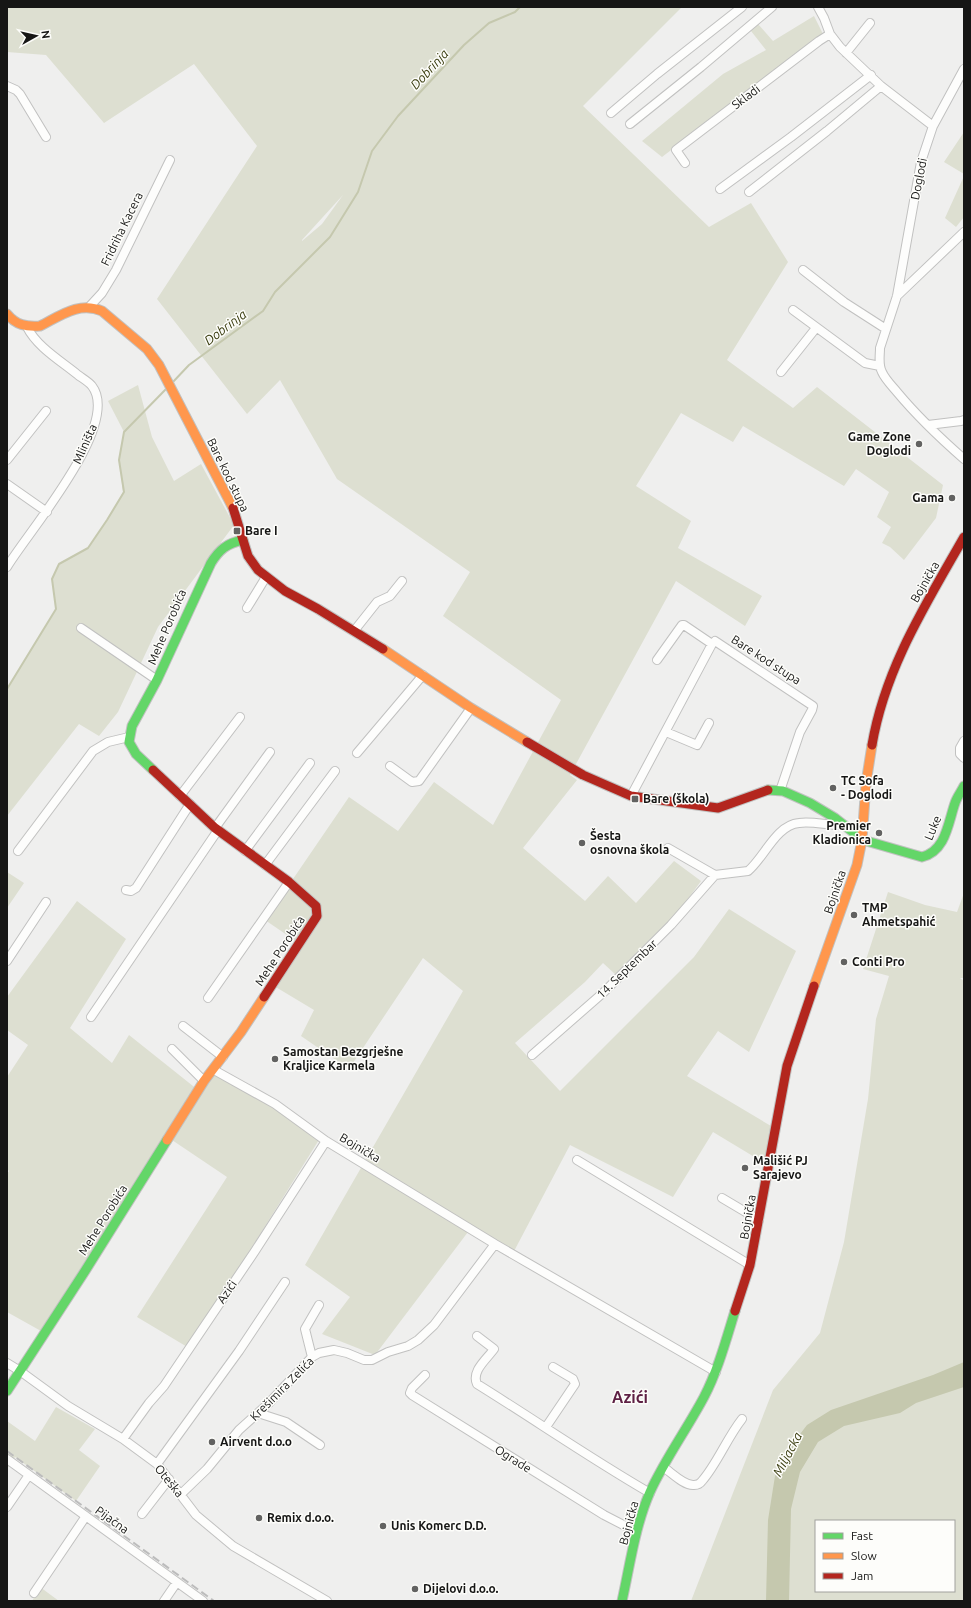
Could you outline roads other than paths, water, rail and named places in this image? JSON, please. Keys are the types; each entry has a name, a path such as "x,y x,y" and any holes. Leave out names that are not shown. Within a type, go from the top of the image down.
{"street":[{"path":"611,113 656,74 742,7"},
{"path":"630,124 772,7"},
{"path":"818,7 830,34 846,53 882,86 932,126"},
{"path":"846,53 870,23"},
{"name":"Skladi","path":"685,163 676,150 830,34"},
{"name":"Doglodi","path":"880,366 880,348 897,296 921,162 932,126 964,69"},
{"path":"720,189 792,137 871,75"},
{"path":"7,86 16,90 20,94 46,137"},
{"path":"749,192 882,86"},
{"name":"Fridriha Kacera","path":"90,306 102,293 116,270 170,160"},
{"name":"Doglodi","path":"897,296 964,232"},
{"path":"803,270 844,302 886,329"},
{"path":"7,314 16,323 27,327 40,326 77,308 90,306"},
{"name":"Bare kod stupa","path":"90,306 102,311 147,349 159,365 232,506 248,556 258,570 285,591 354,631 471,708 583,775 631,796 718,808 728,806 756,794 780,790 800,732 813,706 715,642 712,644 631,796"},
{"path":"793,310 865,363 880,366 886,379 906,404 964,459"},
{"name":"Mliništa","path":"7,567 47,512 81,456 94,428 97,404 92,386 50,353 32,335 27,327"},
{"path":"781,372 816,328"},
{"path":"7,460 46,411"},
{"path":"928,426 964,420"},
{"path":"7,484 47,512"},
{"name":"Bojnička","path":"622,1601 637,1532 650,1493 663,1467 704,1397 716,1372 750,1265 787,1066 857,865 862,840 866,783 872,740 882,699 910,632 964,537"},
{"name":"Mehe Porobića","path":"20,1371 85,1271 204,1081 214,1070 268,992 316,916 316,906 312,901 289,882 217,829 136,754 131,746 129,738 132,726 157,680 207,569 215,556 226,545 242,540"},
{"path":"247,608 266,577"},
{"path":"354,631 377,602 388,598 402,581"},
{"path":"658,660 682,625 712,644"},
{"path":"82,628 157,680"},
{"path":"365,737 420,673"},
{"path":"357,753 420,673"},
{"path":"390,766 412,782 419,781 471,708"},
{"path":"180,796 240,717"},
{"path":"666,732 697,745 709,723"},
{"path":"18,851 93,751 108,742 129,738"},
{"path":"964,740 959,750 960,754 964,758"},
{"path":"91,1017 270,752"},
{"path":"245,851 310,763"},
{"path":"265,865 336,771"},
{"name":"Luke","path":"862,840 922,857 930,855 938,849 944,837 954,805 964,786"},
{"path":"780,790 788,792 831,814 862,840"},
{"path":"126,890 131,891 136,888 190,804"},
{"path":"668,848 714,875 748,871 776,838 792,824 813,822 845,825"},
{"name":"14. Septembar","path":"532,1055 604,992 671,925 714,875"},
{"path":"208,998 289,882"},
{"path":"7,961 46,902"},
{"path":"183,1026 223,1057"},
{"path":"172,1049 204,1081"},
{"name":"Bojnička","path":"214,1070 275,1104 326,1141 495,1244 716,1372"},
{"name":"Azići","path":"123,1439 149,1403 164,1386 259,1245 326,1141"},
{"name":"Bojnička","path":"577,1160 750,1265"},
{"path":"722,1198 759,1220"},
{"name":"Krešimira Zelića","path":"181,1494 207,1470 239,1430 258,1413 312,1357 319,1353 334,1350 347,1352 364,1360 372,1360 388,1352 408,1346 428,1332 495,1244"},
{"path":"157,1464 239,1351 285,1282"},
{"path":"312,1357 305,1329 320,1305"},
{"path":"477,1336 494,1349 476,1373 475,1379 477,1384 546,1427 607,1468 650,1493"},
{"name":"Oteška","path":"7,1363 68,1406 123,1439 157,1464 196,1515 233,1546 327,1601"},
{"path":"546,1427 575,1384 573,1379 553,1367"},
{"path":"7,1391 20,1371"},
{"name":"Ograde","path":"425,1375 412,1388 410,1393 412,1395 604,1515 637,1532"},
{"path":"258,1413 286,1422 320,1445"},
{"path":"663,1467 687,1483 693,1485 699,1484 707,1475 742,1419"},
{"name":"Pijačna","path":"7,1459 199,1600"},
{"path":"7,1507 29,1475"},
{"path":"142,1514 169,1479"},
{"path":"34,1593 86,1516"},
{"path":"164,1601 176,1582"}],"water":[{"name":"Miljacka","path":"964,1362 964,1387 916,1403 900,1413 844,1426 818,1442 800,1472 791,1509 789,1601 766,1601 768,1520 775,1476 791,1446 807,1425 831,1410 933,1375"}],"waterway":[{"name":"Dobrinja","path":"172,383 189,365 263,311 275,292 330,237 358,192 372,151 398,116 464,45 489,23 515,12 520,7"},
{"name":"Dobrinja","path":"7,689 56,609 52,579 59,564 88,548 124,492 119,460 124,432 167,388"}],"railway":[{"path":"7,1451 214,1601"}],"place":[{"name":"Game Zone Doglodi","path":"919,444"},
{"name":"Gama","path":"952,498"},
{"name":"Bare I","path":"237,531"},
{"name":"TC Sofa - Doglodi","path":"833,788"},
{"name":"Bare (škola)","path":"635,799"},
{"name":"Premier Kladionica","path":"879,833"},
{"name":"Šesta osnovna škola","path":"582,843"},
{"name":"TMP Ahmetspahić","path":"854,915"},
{"name":"Conti Pro","path":"844,962"},
{"name":"Samostan Bezgrješne Kraljice Karmela","path":"275,1059"},
{"name":"Mališić PJ Sarajevo","path":"745,1168"},
{"name":"Airvent d.o.o","path":"212,1442"},
{"name":"Remix d.o.o.","path":"259,1518"},
{"name":"Unis Komerc D.D.","path":"383,1526"},
{"name":"Dijelovi d.o.o.","path":"415,1589"}],"district":[{"name":"Azići","path":"630,1397"}]}
